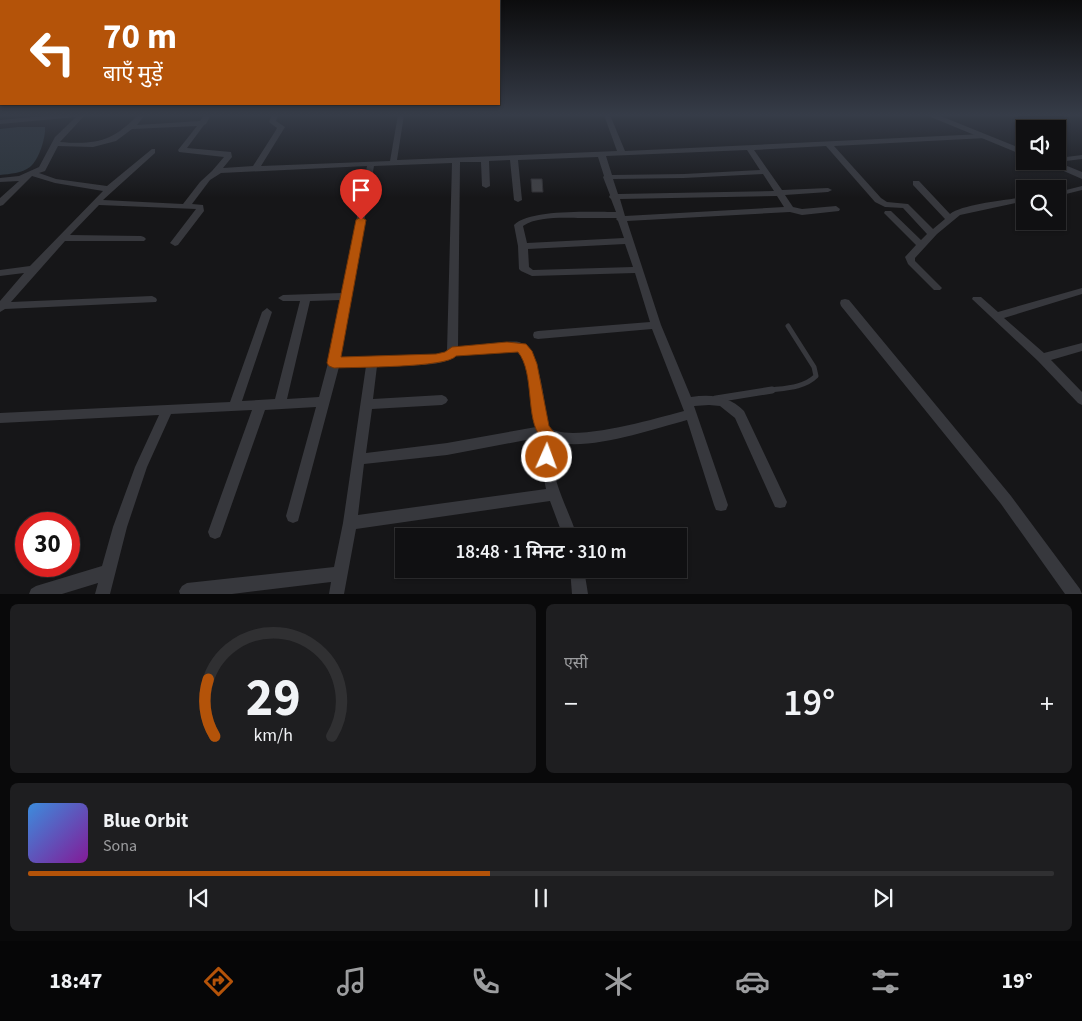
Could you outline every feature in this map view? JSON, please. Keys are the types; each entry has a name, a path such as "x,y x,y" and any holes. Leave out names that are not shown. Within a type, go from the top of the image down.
{"street":[{"path":"0,203 44,166 56,144 94,146 103,143"},
{"path":"186,206 209,176 228,157 228,154 182,150 188,143"},
{"path":"255,170 272,143"},
{"path":"393,163 397,143"},
{"path":"618,143 622,154"},
{"path":"216,171 868,143"},
{"path":"1000,143 1016,149"},
{"path":"829,145 880,202 905,206 932,233"},
{"path":"749,148 790,209"},
{"path":"1,307 33,269 108,189 152,151"},
{"path":"600,154 656,325 687,402 721,505"},
{"path":"1066,159 1082,157"},
{"path":"514,158 518,200"},
{"path":"485,159 486,186"},
{"path":"452,352 456,160"},
{"path":"293,516 334,363 372,163"},
{"path":"1066,169 1082,176"},
{"path":"607,177 765,172"},
{"path":"0,180 31,175 55,181 108,189"},
{"path":"916,183 949,218"},
{"path":"1066,192 1082,188"},
{"path":"613,197 780,194 828,190"},
{"path":"937,288 913,265 910,259 912,254 949,218 970,209 1016,201"},
{"path":"97,202 198,207 201,210 175,243"},
{"path":"638,270 528,272 523,266 523,246 518,225 523,220 562,216 620,217 790,209 802,212 836,209"},
{"path":"888,213 921,245"},
{"path":"62,238 141,239"},
{"path":"523,246 628,241"},
{"path":"0,273 33,269"},
{"path":"998,316 1082,291"},
{"path":"283,298 346,296"},
{"path":"280,405 306,297"},
{"path":"977,299 998,316 1042,358 1082,400"},
{"path":"1,307 152,300"},
{"path":"845,303 1006,500 1075,594"},
{"path":"234,407 267,312"},
{"path":"538,335 656,325"},
{"path":"334,363 444,358 452,352 512,346 524,350 531,364 547,433 546,450 554,494 567,528"},
{"path":"1042,358 1082,347"},
{"path":"336,594 350,523 372,362"},
{"path":"365,404 442,400"},
{"path":"687,402 713,400 726,402 740,415 780,502"},
{"path":"0,418 323,402"},
{"path":"215,532 260,406"},
{"path":"102,594 120,528 141,468 167,410"},
{"path":"359,459 456,448 547,433 575,438 592,436 691,414"},
{"path":"350,523 554,494"},
{"path":"36,594 108,572"},
{"path":"187,591 340,574"},
{"path":"578,578 580,594"}],"lane":[{"path":"713,400 803,385 814,378 816,376 814,367 788,326"}],"shaded area":[{"path":"0,143 42,143 36,159 30,167 20,172 0,175"}],"building":[{"path":"531,179 542,179 543,192 532,192"}],"route":[{"path":"361,220 334,363 436,359 449,356 452,352 517,346 522,348 531,364 542,426 549,435 546,444 547,457"}]}
